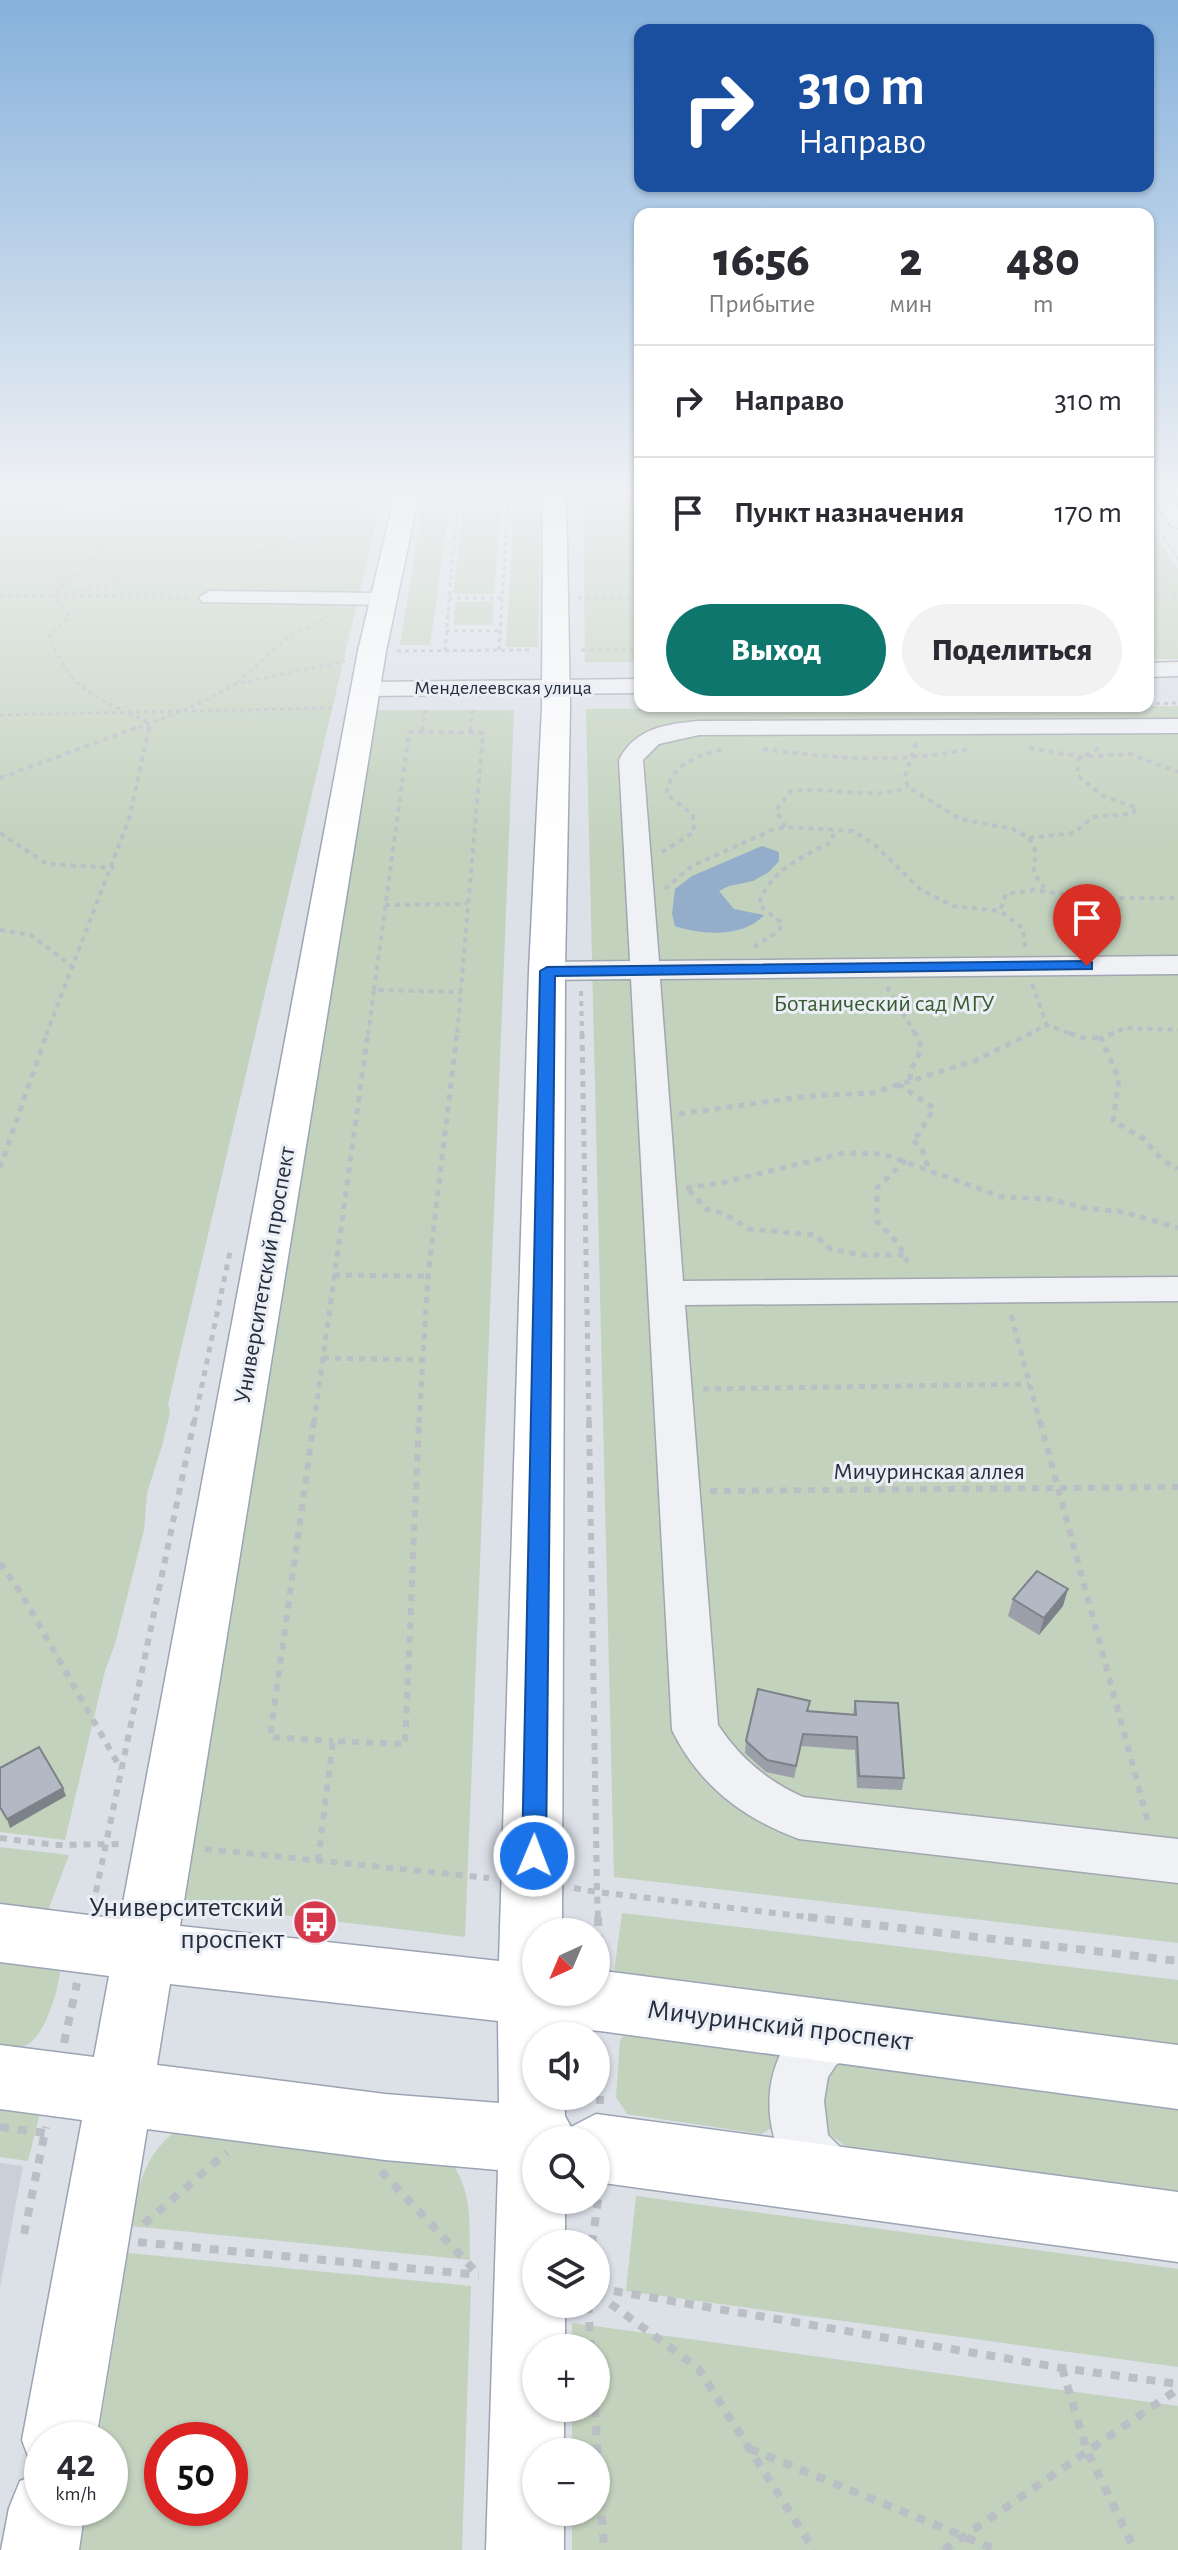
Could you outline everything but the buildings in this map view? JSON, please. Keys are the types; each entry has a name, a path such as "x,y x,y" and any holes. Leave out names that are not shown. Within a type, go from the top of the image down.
{"main road":[{"name":"Университетский проспект","path":"62,2422 373,609"},
{"path":"533,1918 564,970 562,671 556,609"},
{"name":"Мичуринский проспект","path":"0,1933 522,1994"},
{"name":"Мичуринский проспект","path":"610,2002 1178,2077"},
{"path":"532,2006 554,2126"},
{"path":"0,2077 385,2127 522,2139"},
{"path":"610,2149 1178,2227"},
{"path":"525,2550 551,2214"},
{"path":"40,2550 44,2526"}],"street":[{"path":"1154,670 1178,669"},
{"name":"Менделеевская улица","path":"361,676 562,671 634,673"},
{"name":"Менделеевская улица","path":"562,671 634,685"},
{"path":"1154,684 1178,683"},
{"path":"1168,1860 799,1818 760,1800 729,1778 695,1730 666,1293 673,1186 654,1116 631,760 640,745 655,735 699,728 915,741 1120,726 1178,726"},
{"path":"564,970 1178,965"},
{"path":"666,1293 1178,1289"},
{"path":"830,2177 810,2156 797,2126 796,2102 802,2071 816,2048 841,2032"}],"path":[{"path":"63,609 70,617 49,633 64,672 94,700 150,723"},
{"path":"0,778 190,708 236,684 289,637 352,609"},
{"path":"445,651 448,609"},
{"path":"499,650 502,609"},
{"path":"446,631 500,631"},
{"path":"0,715 190,708 361,676 445,651 499,650 562,671 578,650 634,650"},
{"path":"236,684 361,676"},
{"path":"1154,704 1178,703"},
{"path":"422,732 426,707"},
{"path":"470,733 473,707"},
{"path":"0,1168 71,966 114,868 144,768 150,723"},
{"path":"1029,838 1074,833 1093,817 1132,814 1137,808 1103,796 1077,775 1079,759 1117,738 1120,726"},
{"path":"409,732 470,733 483,733 462,992 428,1276 405,1744 270,1737 409,732"},
{"path":"760,748 803,754 915,741 940,755 977,746"},
{"path":"915,741 905,776 908,787 960,819 1013,829 1029,838 1035,850 1034,873 1045,888"},
{"path":"638,868 694,832 693,815 666,794 667,780 678,764 726,748 729,744"},
{"path":"1023,746 1082,757 1130,754 1178,772"},
{"path":"785,827 776,810 791,791 825,787 883,797 908,787"},
{"path":"641,918 662,904 664,890 692,866 785,827 853,831 884,853 920,889 953,906 1000,911 1023,928 1026,966 1047,1025"},
{"path":"748,968 748,952 779,931 782,923 759,905 760,897 788,864 831,842 835,830"},
{"path":"0,833 47,864 114,868"},
{"path":"1000,911 1006,894 1025,888 1045,888 1079,897 1178,898"},
{"path":"385,905 467,904"},
{"path":"0,930 31,935 71,966"},
{"path":"880,967 892,1004 916,1030 922,1048 911,1070 910,1080"},
{"path":"564,970 597,1892 1178,1961"},
{"path":"374,990 462,992"},
{"path":"654,1116 808,1096 872,1093 974,1061 1047,1025 1084,1038 1101,1038 1125,1028 1178,1030"},
{"path":"1101,1038 1119,1079 1113,1121 1144,1139 1162,1160 1178,1169"},
{"path":"898,1084 911,1096 923,1098 934,1108 918,1135 912,1139 922,1149 929,1170"},
{"path":"673,1186 734,1181 844,1153 883,1154 1002,1197 1049,1199 1085,1208 1124,1212 1178,1228"},
{"path":"906,1160 877,1188 877,1222 898,1243 917,1291"},
{"path":"673,1186 706,1209 725,1214 749,1229 815,1235 831,1249 862,1255 904,1255"},
{"path":"334,1275 428,1276"},
{"path":"1011,1314 1057,1488 1168,1860"},
{"path":"323,1358 422,1360"},
{"path":"673,1389 1029,1384"},
{"name":"Мичуринская аллея","path":"681,1491 1178,1487"},
{"path":"0,1563 21,1593 122,1770"},
{"path":"318,1861 333,1741"},
{"path":"0,1838 55,1845 106,1844"},
{"path":"0,2127 45,2133"},
{"path":"244,2152 229,2150 125,2241 479,2275 377,2167"},
{"path":"610,2293 1178,2386"},
{"path":"610,2302 698,2368 814,2550"},
{"path":"1062,2368 1087,2451 1135,2550"},
{"path":"944,2550 1178,2386"},
{"path":"596,2422 604,2550"},
{"path":"749,2448 997,2550"}],"shaded area":[{"path":"0,2163 23,2166 0,2287"}],"green space":[{"path":"0,609 356,609 168,1404 170,1413 147,1493 144,1530 115,1644 105,1671 65,1840 0,1832"},
{"path":"406,609 435,609 430,645 400,645"},
{"path":"455,609 493,609 493,625 454,625"},
{"path":"508,609 539,609 538,647 506,647"},
{"path":"584,609 634,609 634,662 585,662"},
{"path":"1154,609 1178,609 1178,659 1154,659"},
{"name":"Ботанический сад МГУ","path":"1154,706 1178,706 1178,1943 614,1877 586,709 634,709 634,712 1154,712"},
{"path":"376,710 514,710 465,1937 185,1903"},
{"path":"0,1847 69,1855 44,1921 0,1916"},
{"path":"622,1913 1178,1980 1178,2051 613,1980"},
{"path":"0,1952 58,1965 60,1970 53,2003 42,2027 36,2037 20,2047 0,2045"},
{"path":"626,2032 773,2050 782,2061 775,2126 761,2134 627,2114 616,2097 620,2041"},
{"path":"835,2057 1178,2100 1178,2192 849,2149 825,2131 812,2085"},
{"path":"0,2099 42,2105 28,2161 0,2157"},
{"path":"175,2132 453,2165 467,2199 470,2260 131,2226 149,2162 164,2141"},
{"path":"636,2196 1178,2269 1178,2367 626,2291"},
{"path":"128,2253 471,2286 462,2550 79,2550 83,2526 128,2526 128,2422 101,2422"},
{"path":"572,2323 1178,2406 1178,2550 572,2550 572,2526 610,2526 610,2438 572,2438 572,2422 610,2422 610,2334 572,2334"}],"water":[{"path":"762,846 779,852 779,861 769,872 753,881 719,891 734,909 764,915 745,928 734,931 709,933 675,926 672,914 675,889 692,876"}],"place":[{"name":"Университетский проспект","path":"315,1922"}],"route":[{"path":"534,1856 547,971 1087,966"}]}
